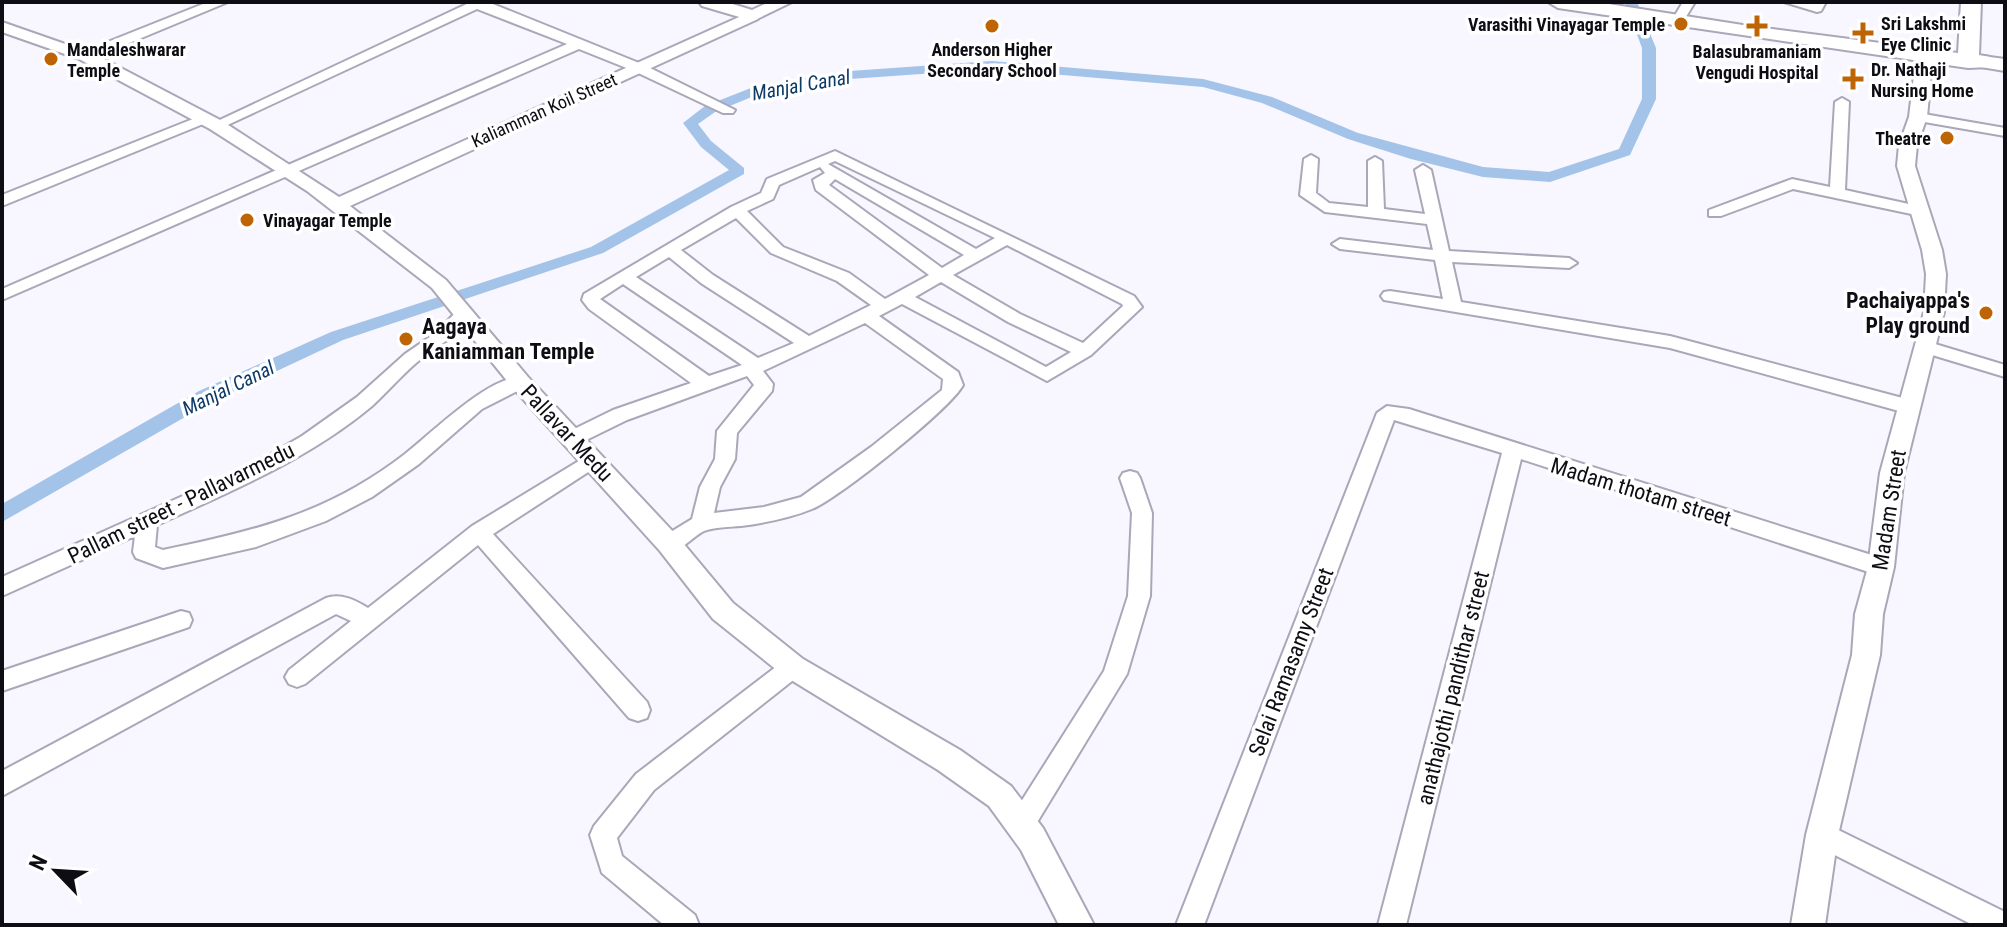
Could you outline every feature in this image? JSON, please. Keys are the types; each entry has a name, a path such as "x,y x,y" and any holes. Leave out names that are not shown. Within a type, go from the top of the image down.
{"highway":[{"path":"1558,2 1614,7"},
{"path":"1580,2 1925,53"},
{"path":"1961,2 1967,60"},
{"path":"1967,60 1971,2"},
{"path":"1640,13 1685,10 1967,60"}],"main road":[{"path":"708,2 753,16 783,2"},
{"path":"1967,60 2005,65"}],"street":[{"path":"85,56 221,2"},
{"path":"1790,2 1817,8 1820,2"},
{"path":"2,201 210,122 479,3 639,68 728,110"},
{"name":"Kaliamman Koil Street","path":"336,205 753,16"},
{"name":"Pallavar Medu","path":"2,27 85,56 170,98 210,122 336,205 451,300 520,382 669,544 723,611 793,667 949,760 1000,796 1021,825 1077,925"},
{"path":"2,295 577,45"},
{"name":"Madam Street","path":"1808,925 1822,835 1866,655 1869,614 1881,567 1892,473 1934,312 1936,274 1921,211 1911,190 1906,166 1908,145 1918,117 1925,53"},
{"path":"1837,192 1842,102"},
{"path":"1918,117 2005,132"},
{"path":"705,383 595,305 591,300 593,294 672,251 737,210 768,196 772,182 839,155 1007,238 1132,303 1133,307 1085,351 1054,373 1040,373 902,297"},
{"path":"1311,159 1308,195 1314,202 1325,207 1433,220"},
{"path":"1375,161 1376,213"},
{"path":"817,164 975,255"},
{"path":"1423,170 1453,305"},
{"path":"837,173 821,180 821,187 940,276 1048,337 1085,351"},
{"path":"1715,213 1792,184 1921,211"},
{"path":"669,544 701,523 764,515 808,503 878,452 949,394 954,385 951,376 875,311 843,277 777,250 737,210"},
{"path":"571,439 620,415 808,344 902,297 1007,238"},
{"path":"1340,244 1441,256 1569,263"},
{"path":"672,251 707,279 808,344"},
{"path":"624,277 753,367 764,384 763,391 727,431 725,459 710,487 701,523"},
{"path":"1390,296 1670,342 1910,407"},
{"name":"Pallam street - Pallavarmedu","path":"2,587 259,470 309,441 364,402 411,358 443,336 451,300"},
{"path":"1925,347 2005,371"},
{"path":"147,522 144,552 163,559 256,539 319,515 365,492 412,459 475,404 520,382"},
{"name":"Selai Ramasamy Street","path":"1190,925 1384,419 1387,413 1402,414"},
{"name":"Madam thotam street","path":"1402,414 1881,567"},
{"name":"anathajothi pandithar street","path":"1392,925 1513,451"},
{"path":"297,677 479,532 592,460"},
{"path":"1021,825 1115,674 1139,596 1142,513 1130,478"},
{"path":"479,532 638,710"},
{"path":"2,784 334,604 348,607 369,620"},
{"path":"2,681 181,620"},
{"path":"685,925 611,864 603,835 645,782 793,667"},
{"path":"1822,835 2002,925"}],"waterway":[{"name":"Manjal Canal","path":"2,514 206,396 337,336 597,250 739,171 706,144 690,123 710,109 756,90 850,75 992,65 1203,83 1267,100 1353,136 1416,156 1483,172 1550,177 1625,152 1649,99 1649,48 1631,2"}],"place":[{"name":"Varasithi Vinayagar Temple","path":"1681,24"},
{"name":"Anderson Higher Secondary School","path":"992,26"},
{"name":"Balasubramaniam Vengudi Hospital","path":"1757,26"},
{"name":"Sri Lakshmi Eye Clinic","path":"1863,33"},
{"name":"Mandaleshwarar Temple","path":"51,59"},
{"name":"Dr. Nathaji Nursing Home","path":"1853,79"},
{"name":"Theatre","path":"1947,138"},
{"name":"Vinayagar Temple","path":"247,220"},
{"name":"Pachaiyappa's Play ground","path":"1986,313"},
{"name":"Aagaya Kaniamman Temple","path":"406,339"}]}
